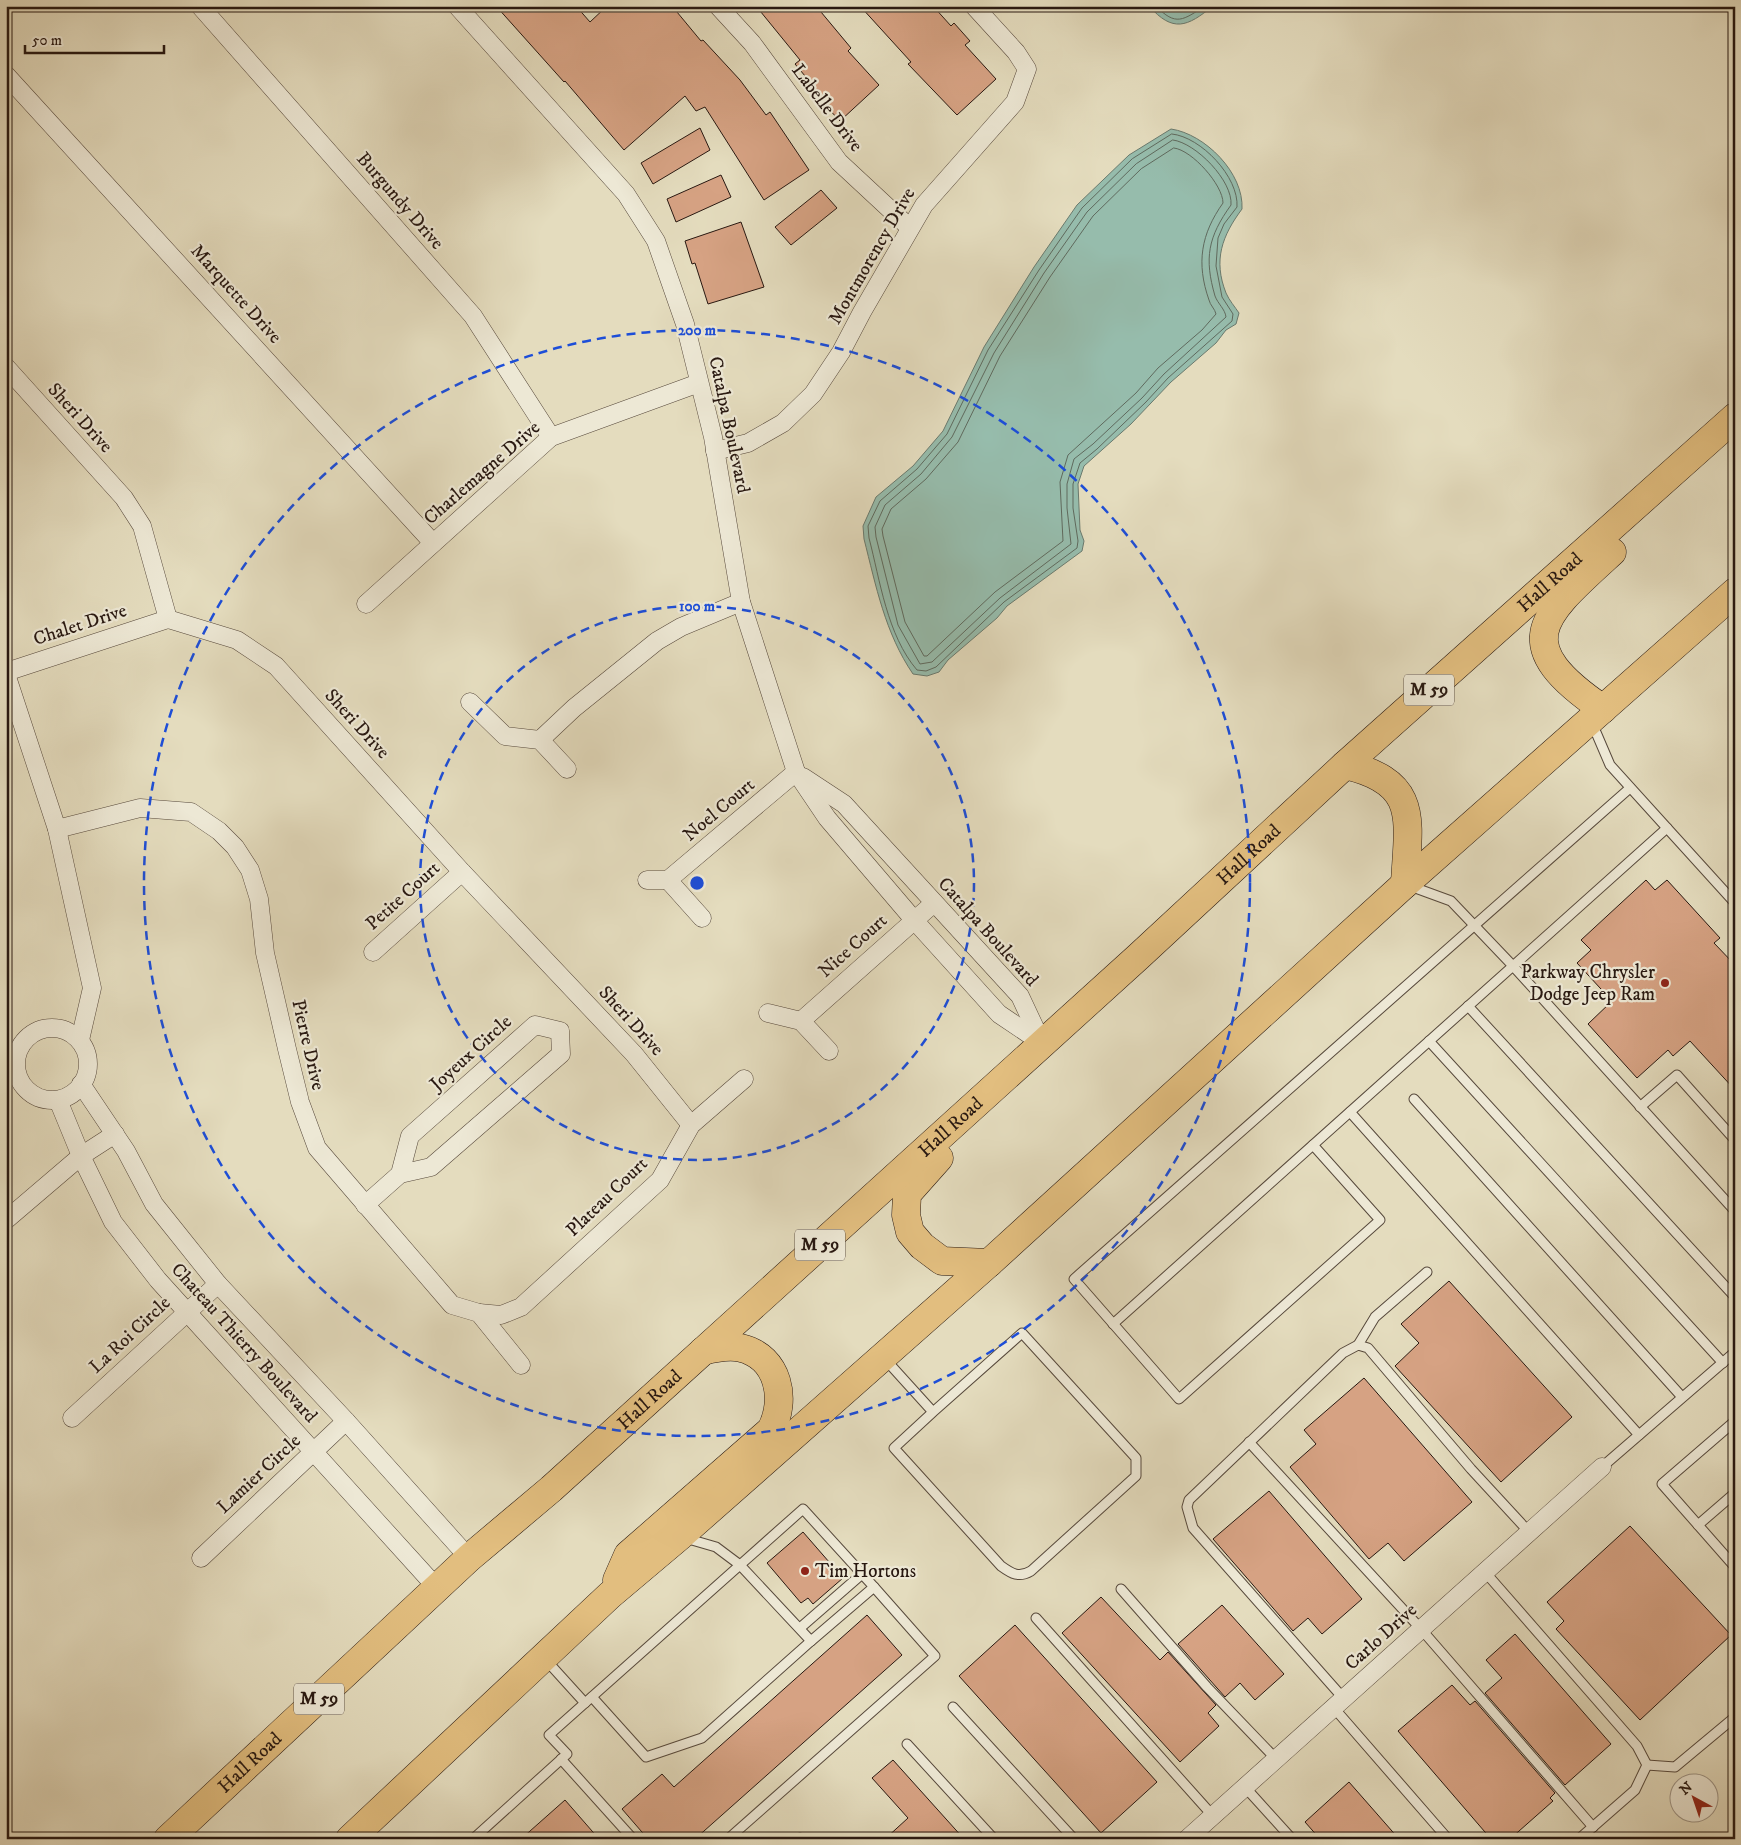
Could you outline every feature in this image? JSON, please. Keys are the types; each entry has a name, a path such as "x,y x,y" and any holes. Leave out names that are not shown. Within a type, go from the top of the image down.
{"highway":[{"path":"1597,715 1553,667 1544,644 1545,626 1553,610 1565,595 1699,473 1729,422"},
{"name":"Hall Road","path":"168,1839 272,1744 469,1558 551,1490 1346,765 1729,422"},
{"path":"350,1839 610,1595 680,1536 989,1263 1405,884 1735,592"},
{"path":"1346,765 1367,770 1384,777 1398,792 1409,817 1405,884"},
{"path":"989,1263 942,1261 922,1246 910,1232 906,1215 907,1194 1042,1043"},
{"path":"610,1595 628,1555 771,1430 778,1417 780,1394 778,1380 769,1366 755,1354 741,1348 725,1347 703,1351"}],"street":[{"name":"Burgundy Drive","path":"200,6 474,316 551,437"},
{"name":"Catalpa Boulevard","path":"456,6 626,194 656,241 684,324 699,383 715,451 741,602 796,772 827,818 914,920 1000,1014 1042,1043"},
{"name":"Labelle Drive","path":"718,6 752,43 839,162 910,228"},
{"name":"Montmorency Drive","path":"715,451 748,443 782,423 813,394 841,352 924,205 1015,102 1027,69 1016,52 974,6"},
{"name":"Marquette Drive","path":"6,74 434,543"},
{"name":"Sheri Drive","path":"6,368 124,498 142,526 168,619 203,628 237,640 276,666 462,872 634,1054 691,1125"},
{"name":"Charlemagne Drive","path":"366,604 551,437 699,383"},
{"path":"540,740 574,708 657,641 681,627 741,602"},
{"name":"Chalet Drive","path":"6,673 168,619"},
{"path":"6,673 57,829 92,988 80,1040"},
{"path":"470,702 506,736 540,740 567,769"},
{"name":"Catalpa Boulevard","path":"796,772 844,804 1020,996 1042,1043"},
{"name":"Noel Court","path":"668,880 796,772"},
{"name":"Pierre Drive","path":"57,829 140,808 191,812 219,831 235,847 250,870 258,899 265,953 300,1102 317,1148 452,1305 479,1313"},
{"name":"Petite Court","path":"374,952 462,872"},
{"path":"647,880 668,880 702,918"},
{"name":"Nice Court","path":"801,1021 934,903"},
{"path":"768,1013 801,1021 829,1051"},
{"name":"Joyeux Circle","path":"365,1205 400,1174 432,1167 561,1054 560,1031 535,1025 410,1136 400,1174"},
{"path":"46,1028 64,1030 80,1040 88,1058 86,1076 75,1092 58,1100 39,1099 24,1088 11,1071 17,1052 28,1036 46,1028"},
{"name":"Plateau Court","path":"479,1313 501,1315 521,1308 660,1180 691,1125 744,1079"},
{"name":"Chateau Thierry Boulevard","path":"81,1084 114,1134 154,1204 218,1284 346,1421 469,1558"},
{"name":"Chateau Thierry Boulevard","path":"58,1100 81,1156 113,1222 158,1280 436,1588"},
{"path":"6,1220 81,1156 114,1134"},
{"name":"La Roi Circle","path":"72,1418 218,1284"},
{"path":"479,1313 522,1365"},
{"name":"Lamier Circle","path":"201,1558 346,1421"},
{"name":"Carlo Drive","path":"1187,1839 1602,1467"}],"lane":[{"path":"1597,715 1610,765 1735,903"},
{"path":"1313,1145 1380,1220 1179,1399 1074,1280 1630,788"},
{"path":"1113,1324 1667,828"},
{"path":"1405,884 1451,901 1513,966 1735,1211"},
{"path":"1468,1006 1735,1297"},
{"path":"1428,1041 1723,1363"},
{"path":"1640,1107 1677,1075 1735,1140"},
{"path":"1414,1099 1682,1397"},
{"path":"1350,1112 1639,1435"},
{"path":"1427,1272 1374,1318 1358,1345 1343,1353 1249,1442 1189,1500 1187,1507 1193,1528 1339,1703 1448,1839"},
{"path":"1022,1333 1136,1458 1136,1476 1031,1571 1022,1576 1015,1575 1001,1566 894,1448 933,1412 1022,1333"},
{"path":"1358,1345 1368,1348 1471,1468 1530,1532"},
{"path":"1602,1467 1735,1352"},
{"path":"883,1357 933,1412"},
{"path":"1734,1564 1662,1484 1735,1421"},
{"path":"1249,1442 1421,1629 1593,1827"},
{"path":"1698,1525 1735,1493"},
{"path":"473,1839 567,1754 549,1736 803,1509 935,1656 728,1839"},
{"path":"680,1536 716,1547 740,1565 811,1640"},
{"path":"1484,1572 1637,1746 1647,1765"},
{"path":"800,1628 862,1574"},
{"path":"544,1658 646,1757 702,1738 811,1640 874,1587"},
{"path":"1121,1589 1207,1687 1276,1759"},
{"path":"1036,1618 1213,1816"},
{"path":"953,1707 1074,1839"},
{"path":"1647,1765 1674,1768 1735,1717"},
{"path":"908,1744 994,1839"},
{"path":"561,1759 633,1839"},
{"path":"1579,1839 1635,1790 1647,1765"},
{"path":"1245,1787 1292,1839"}],"water":[{"path":"1149,6 1213,6 1195,19 1180,24 1165,20"},
{"path":"1171,129 1184,132 1209,147 1220,157 1237,182 1241,195 1242,209 1229,229 1220,259 1220,270 1226,293 1239,313 1236,324 1226,330 1216,343 1171,382 1131,424 1084,466 1078,484 1080,530 1084,541 1082,551 1007,606 997,618 948,660 939,672 927,676 913,674 888,626 877,592 864,539 863,526 876,497 913,466 943,431 984,347 1034,267 1077,205 1129,155"}],"building":[{"path":"496,6 576,6 590,22 607,6 672,6 701,41 703,40 740,80 766,115 770,112 809,170 764,200 705,107 696,111 685,96 624,150 565,81"},
{"path":"756,6 816,6 851,48 848,51 879,85 840,121 823,103 826,101 795,64 800,60"},
{"path":"860,6 933,6 951,26 954,23 970,41 965,45 996,79 957,115 908,64 911,62"},
{"path":"700,128 710,150 653,184 641,163"},
{"path":"721,175 731,197 676,222 667,199"},
{"path":"821,190 837,208 791,245 775,227"},
{"path":"741,222 764,287 708,304 695,263 692,264 685,241"},
{"name":"Parkway Chrysler Dodge Jeep Ram","path":"1646,880 1655,890 1667,880 1720,938 1714,943 1735,965 1735,1090 1690,1041 1673,1056 1668,1050 1637,1078 1588,1024 1612,1001 1577,963 1591,950 1581,940"},
{"path":"1449,1281 1572,1417 1501,1482 1395,1366 1419,1343 1401,1324"},
{"path":"1364,1378 1472,1502 1404,1561 1388,1543 1369,1559 1290,1467 1316,1444 1304,1430"},
{"path":"1269,1491 1362,1599 1322,1634 1308,1618 1293,1631 1213,1539"},
{"path":"1630,1526 1731,1635 1640,1720 1556,1629 1564,1621 1547,1602"},
{"name":"Tim Hortons","path":"803,1532 843,1578 813,1604 808,1598 801,1603 767,1563"},
{"path":"1101,1597 1160,1660 1168,1652 1216,1705 1208,1713 1219,1726 1180,1762 1062,1633"},
{"path":"1222,1605 1284,1674 1255,1700 1240,1683 1225,1697 1178,1644"},
{"path":"867,1615 902,1655 695,1839 648,1839 622,1809 662,1774 674,1787"},
{"path":"1015,1625 1157,1782 1101,1833 959,1676"},
{"path":"1515,1634 1611,1744 1565,1785 1485,1693 1502,1678 1486,1660"},
{"path":"1452,1685 1470,1705 1475,1701 1555,1793 1550,1798 1553,1801 1510,1839 1491,1839 1398,1731"},
{"path":"893,1760 964,1839 885,1839 908,1818 872,1778"},
{"path":"1349,1782 1399,1839 1320,1839 1305,1822"},
{"path":"565,1800 599,1839 521,1839"}],"place":[{"name":"Parkway Chrysler Dodge Jeep Ram","path":"1665,983"},
{"name":"Tim Hortons","path":"805,1571"}]}
